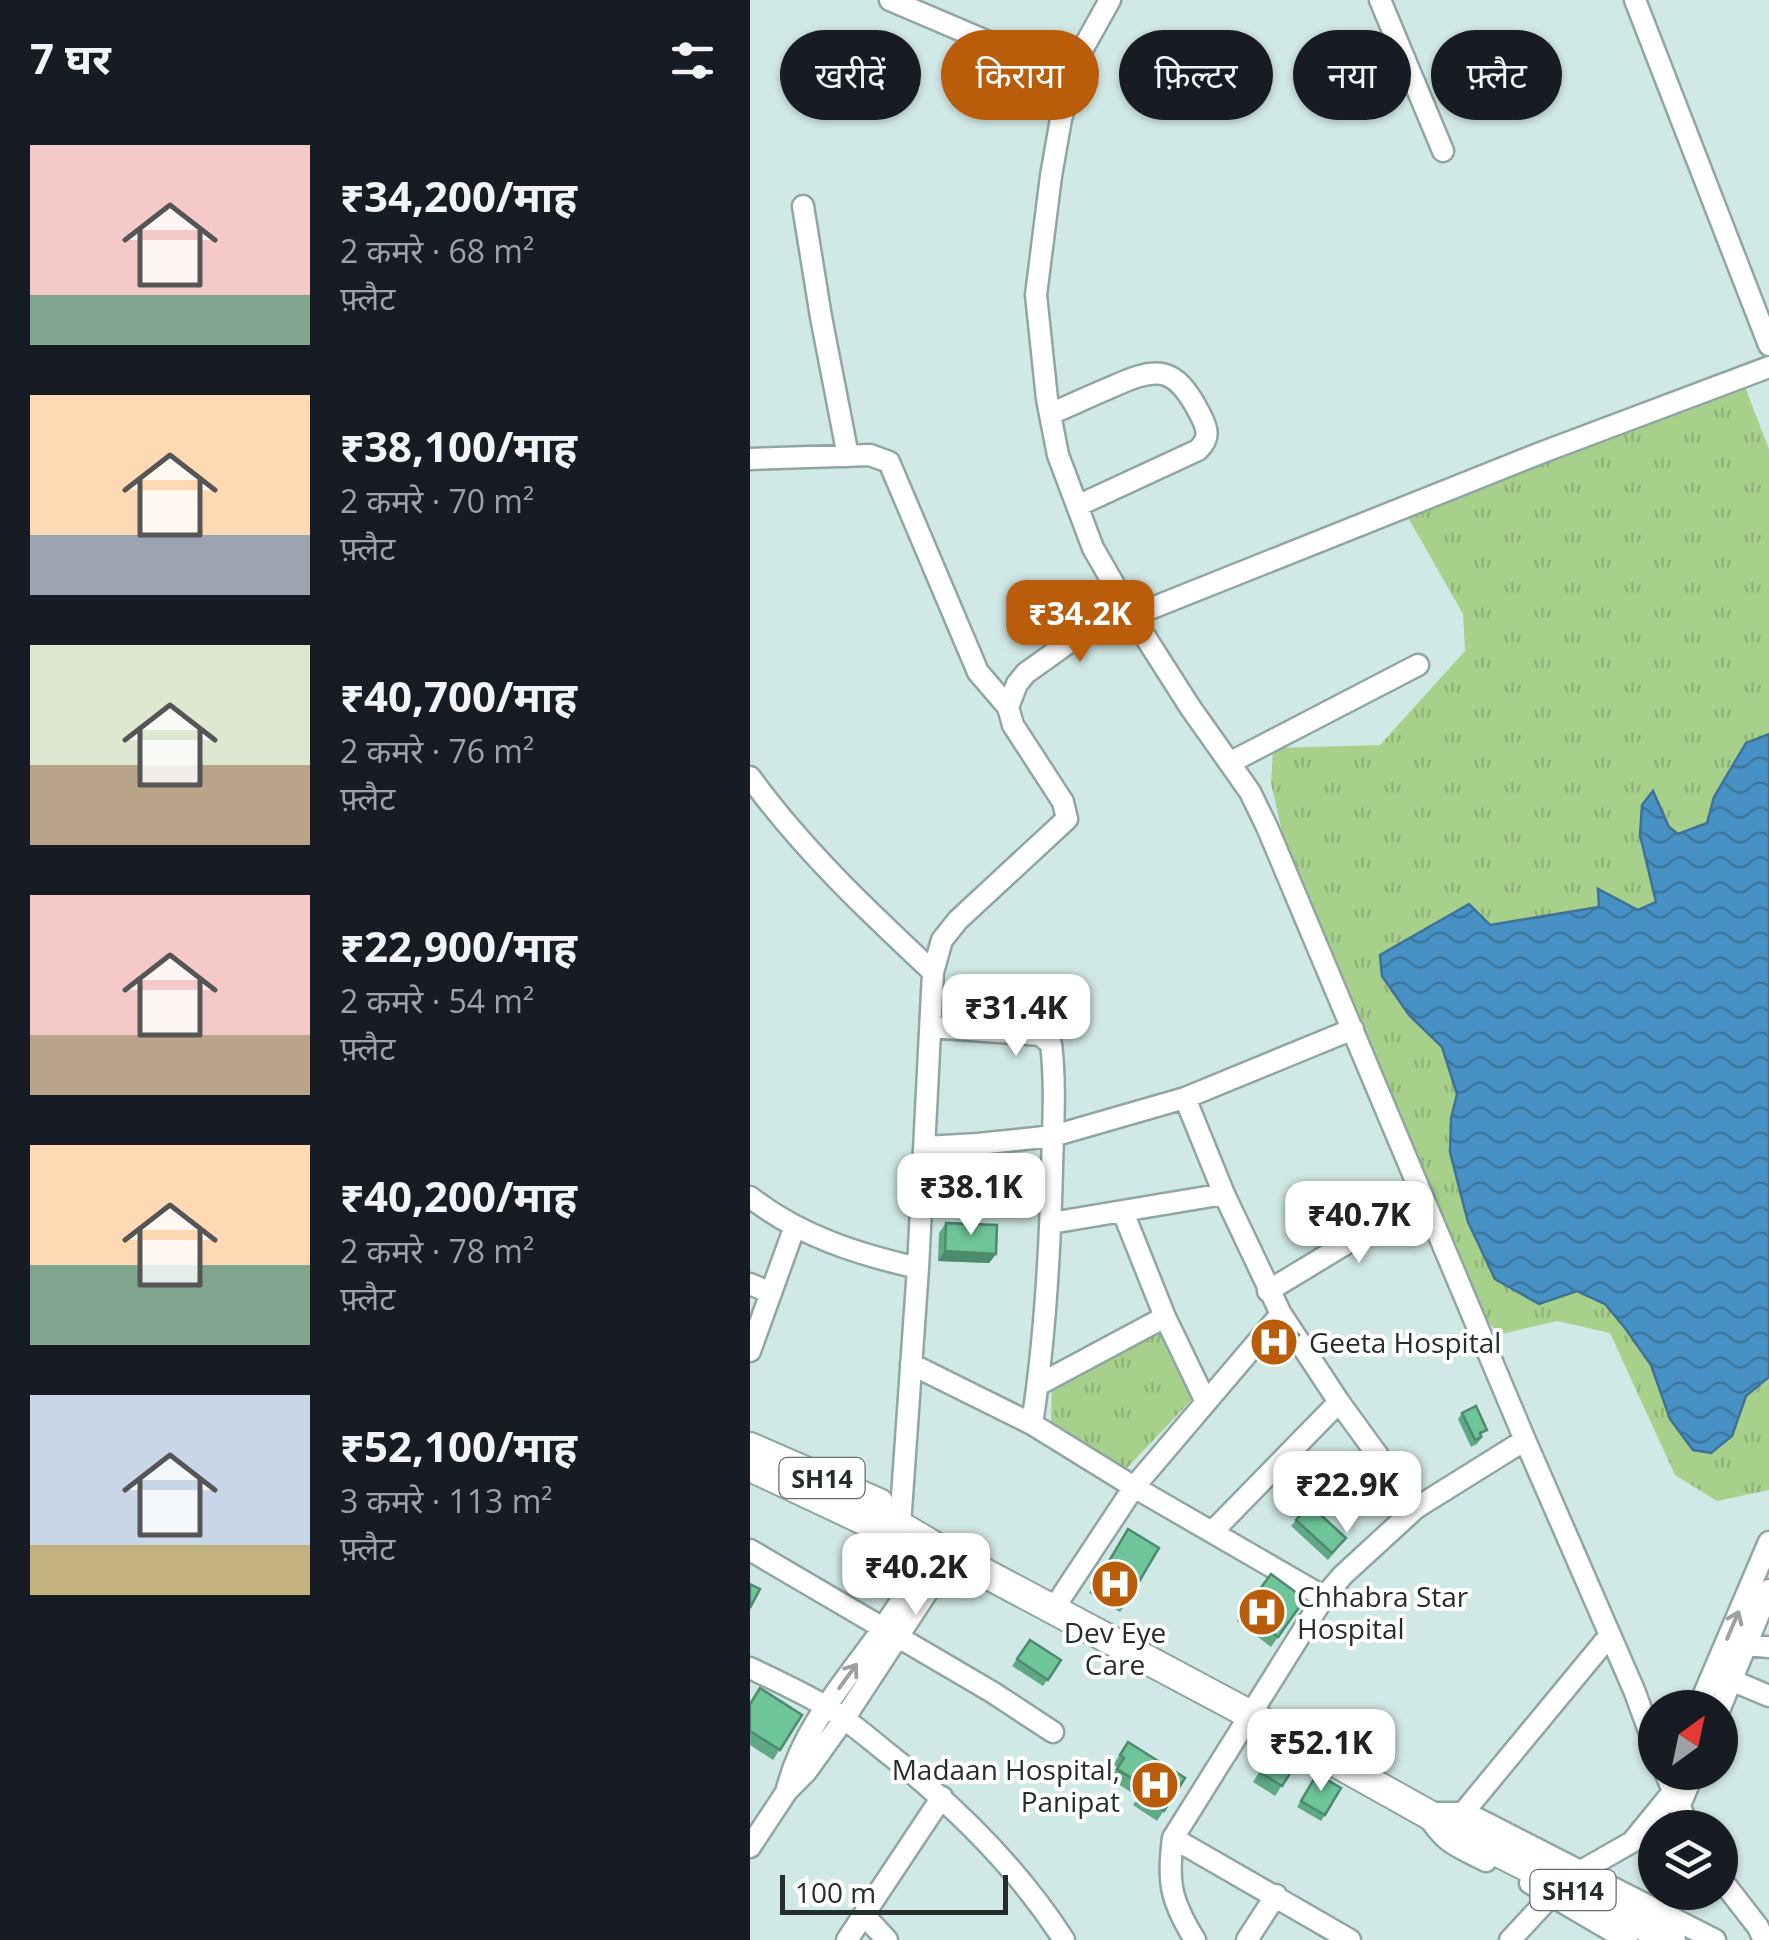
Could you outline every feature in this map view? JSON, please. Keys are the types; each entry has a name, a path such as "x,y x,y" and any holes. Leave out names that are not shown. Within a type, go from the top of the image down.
{"main road":[{"name":"SH14","path":"750,1447 879,1503 893,1521 944,1550 1476,1841 1671,1940"},
{"name":"SH14","path":"750,1468 874,1525 893,1521"}],"street":[{"path":"890,0 960,30"},
{"path":"1093,30 1110,0"},
{"path":"1380,0 1443,152"},
{"path":"1635,0 1769,345"},
{"path":"1061,120 1036,294 1058,455 1093,548 1190,706 1250,792 1267,828 1638,1705"},
{"path":"803,206 848,456"},
{"path":"1008,707 1026,673 1128,609 1769,367"},
{"path":"1050,414 1138,375 1156,373 1183,385 1208,429 1198,450 1077,506"},
{"path":"750,459 877,456 892,467 978,672 1008,707 1013,725 1063,802 1067,820 958,920 942,940 933,972 918,1268 893,1521"},
{"path":"1231,762 1418,665"},
{"path":"750,777 787,826 933,972"},
{"path":"930,1028 1040,1036 1051,1044 1051,1223 1032,1424"},
{"path":"925,1147 1053,1136 1186,1098 1352,1030"},
{"path":"1186,1098 1268,1291 1339,1402 1416,1508"},
{"path":"1051,1223 1224,1194"},
{"path":"750,1197 828,1242 862,1255 918,1268"},
{"path":"1268,1291 1423,1198"},
{"path":"1123,1212 1165,1317 1206,1402"},
{"path":"750,1351 796,1226"},
{"path":"750,1284 771,1292"},
{"path":"1054,1608 1134,1487 1281,1314"},
{"path":"1038,1386 1165,1317"},
{"path":"911,1364 1032,1424 1324,1597"},
{"path":"1213,1532 1339,1402"},
{"path":"1195,1940 1170,1887 1173,1838 1324,1597 1363,1555 1416,1508 1525,1440"},
{"path":"1721,1690 1722,1676 1769,1542"},
{"path":"750,1550 1053,1732"},
{"path":"750,1847 844,1719 890,1632 944,1550"},
{"path":"1712,1690 1746,1644 1769,1590"},
{"path":"787,1792 794,1762 826,1706 890,1632"},
{"path":"1463,1813 1610,1635"},
{"path":"1746,1644 1769,1647"},
{"path":"750,1668 826,1706 942,1797 1000,1857 1064,1940"},
{"path":"1722,1676 1769,1696"},
{"path":"1581,1871 1632,1842 1668,1790"},
{"path":"848,1940 942,1797"},
{"path":"1426,1813 1463,1813 1478,1818 1715,1940"},
{"path":"1426,1813 1445,1840 1552,1895 1594,1931 1627,1940"},
{"path":"1173,1838 1346,1939"},
{"path":"1510,1940 1552,1895"},
{"path":"1247,1940 1276,1896"},
{"path":"1738,1901 1764,1940"},
{"path":"864,1915 887,1940"}],"green space":[{"path":"1743,382 1769,449 1769,1490 1717,1501 1675,1475 1610,1333 1557,1321 1498,1335 1475,1301 1287,854 1271,783 1273,748 1380,745 1465,651 1463,614 1406,514"},
{"path":"1166,1331 1198,1393 1126,1469 1051,1424 1052,1380"}],"water":[{"path":"1769,734 1769,1377 1746,1396 1732,1436 1711,1453 1693,1450 1670,1419 1651,1365 1605,1304 1577,1291 1539,1304 1495,1279 1468,1222 1450,1152 1457,1094 1442,1047 1409,1015 1382,976 1380,955 1469,904 1490,925 1599,907 1598,889 1638,910 1656,902 1640,835 1642,805 1653,791 1669,827 1678,834 1707,823 1714,797 1746,743"}],"building":[{"path":"946,1223 997,1225 996,1254 945,1251"},
{"path":"1284,1323 1299,1335 1282,1355 1268,1342"},
{"path":"1476,1406 1487,1430 1475,1440 1462,1413"},
{"path":"1310,1505 1346,1538 1332,1553 1296,1520"},
{"path":"1128,1529 1159,1548 1127,1602 1096,1583"},
{"path":"1271,1574 1305,1599 1278,1637 1243,1612"},
{"path":"750,1584 760,1589 750,1608"},
{"path":"1030,1640 1061,1660 1048,1680 1017,1659"},
{"path":"760,1688 802,1715 780,1750 750,1731 750,1704"},
{"path":"1283,1736 1305,1750 1282,1786 1260,1772"},
{"path":"1128,1742 1185,1778 1164,1811 1140,1796 1146,1787 1117,1769"},
{"path":"1317,1774 1341,1788 1325,1815 1301,1801"}],"place":[{"name":"Geeta Hospital","path":"1274,1342"},
{"name":"Dev Eye Care","path":"1115,1584"},
{"name":"Chhabra Star Hospital","path":"1262,1612"},
{"name":"Madaan Hospital, Panipat","path":"1155,1785"}]}
